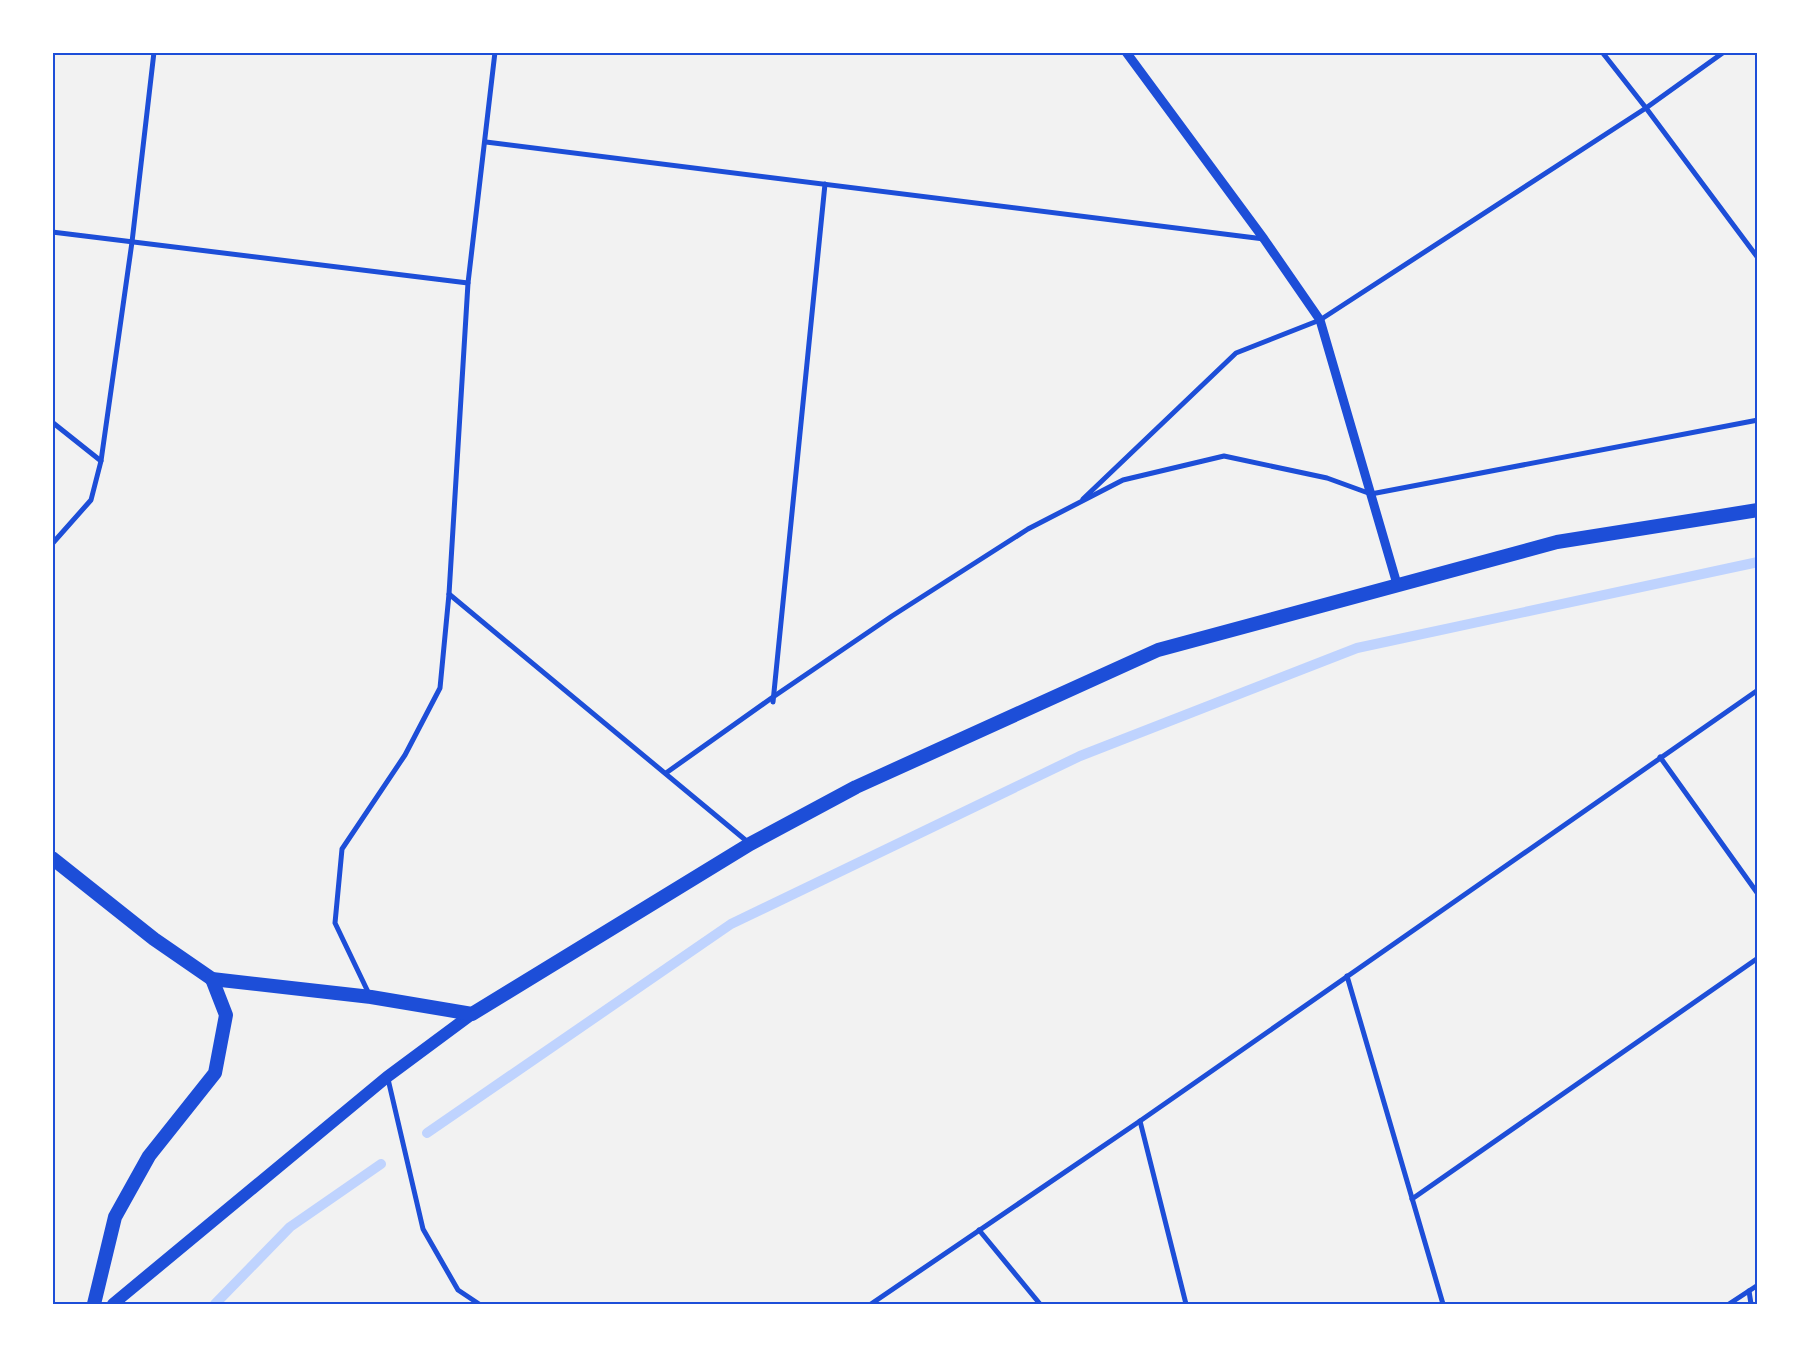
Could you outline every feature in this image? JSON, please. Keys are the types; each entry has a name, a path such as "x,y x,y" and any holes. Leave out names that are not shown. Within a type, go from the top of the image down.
{"highway":[{"path":"52,858 154,939 212,980 371,997 472,1014 750,844 856,787 1158,650 1557,542 1758,510"},
{"path":"94,1304 115,1217 149,1156 215,1073 226,1015 212,980"}],"main road":[{"path":"113,1304 387,1077 472,1014"}],"street":[{"path":"52,544 91,500 101,460 132,242 154,52"},
{"path":"371,997 335,923 342,849 405,755 440,688 449,594 468,283 486,142 495,52"},
{"path":"1126,52 1264,239 1320,320 1397,584"},
{"path":"1602,52 1758,258"},
{"path":"1079,503 1236,353 1320,320 1646,108 1724,52"},
{"path":"486,142 1264,239"},
{"path":"773,699 824,184"},
{"path":"52,232 468,283"},
{"path":"666,773 892,616 1028,529 1124,480 1224,456 1327,478 1371,494 1758,420"},
{"path":"52,422 101,460"},
{"path":"449,594 750,844"},
{"path":"871,1304 1140,1121 1758,690"},
{"path":"1660,757 1758,894"},
{"path":"1412,1199 1758,958"},
{"path":"1347,976 1443,1304"},
{"path":"387,1077 423,1229 458,1290 479,1304"},
{"path":"1140,1121 1186,1304"},
{"path":"979,1230 1040,1304"},
{"path":"1729,1304 1758,1285"},
{"path":"1749,1291 1751,1304"}],"waterway":[{"path":"427,1133 731,924 1080,756 1357,648 1758,562"},
{"path":"215,1304 290,1227 381,1164"}]}
